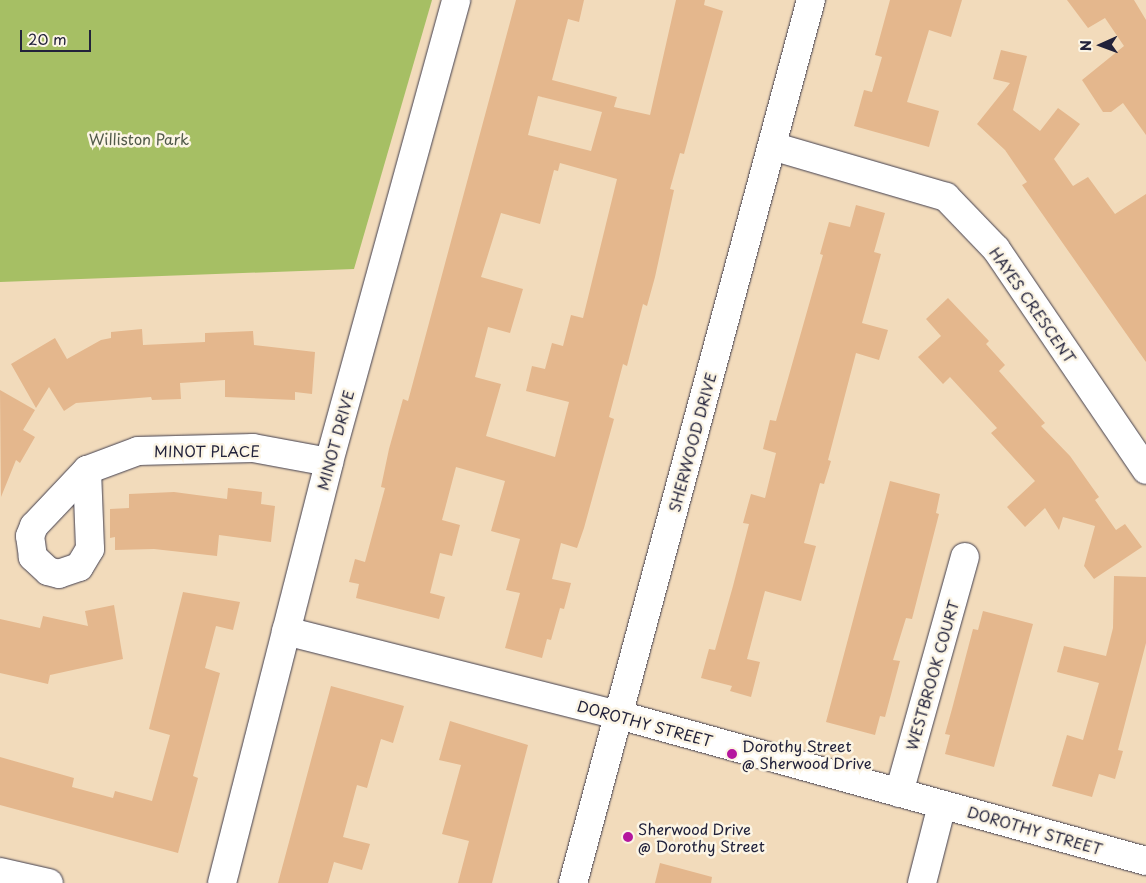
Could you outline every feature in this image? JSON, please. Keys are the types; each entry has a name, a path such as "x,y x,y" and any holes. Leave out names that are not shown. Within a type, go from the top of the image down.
{"street":[{"name":"MINOT DRIVE","path":"222,883 329,462 456,0"},
{"name":"SHERWOOD DRIVE","path":"573,883 811,0"},
{"name":"HAYES CRESCENT","path":"772,146 946,197 996,249 1146,470"},
{"name":"MINOT PLACE","path":"87,470 138,451 157,450 253,448 329,462"},
{"name":"WESTBROOK COURT","path":"898,793 965,558"},
{"name":"DOROTHY STREET","path":"286,631 619,715 898,793 1145,859"},
{"path":"922,883 942,805"},
{"path":"0,872 49,883"}],"green space":[{"name":"Williston Park","path":"0,0 432,0 354,269 0,282"}],"building":[{"path":"516,0 584,0 579,22 568,19 552,80 617,97 614,107 650,115 676,0 705,0 704,5 723,11 684,154 680,153 670,189 674,190 655,277 647,306 643,304 627,366 623,364 609,417 614,419 584,528 577,548 561,543 552,579 571,583 564,609 560,608 551,640 547,639 542,658 505,648 520,593 506,590 520,539 491,531 505,481 456,467 442,520 460,525 452,556 440,553 430,593 445,597 439,619 356,598 359,584 349,582 355,559 365,562 385,488 381,487 389,449 403,399 408,401","holes":["538,96 602,112 591,151 528,135","560,163 617,179 583,318 571,315 563,346 552,343 545,369 532,366 526,391 569,402 555,457 486,436 501,384 475,377 488,327 510,333 523,289 481,277 501,213 540,224 554,170 558,171"]},
{"path":"890,0 962,0 951,37 929,30 907,102 939,111 929,147 854,126 864,90 872,92 882,57 875,55"},
{"path":"1067,0 1134,0 1146,20 1146,135 1123,103 1111,112 1103,112 1082,80 1124,46 1105,18 1088,28"},
{"path":"1001,50 1027,56 1013,110 1040,131 1058,108 1080,124 1054,159 1073,186 1088,177 1115,214 1146,194 1146,362 1022,185 1027,182 1005,150 977,124 1010,83 993,79"},
{"path":"856,205 885,213 874,252 881,254 862,323 888,330 879,360 856,353 828,460 831,461 824,484 820,483 804,543 816,546 801,601 765,591 747,659 760,662 751,697 730,691 732,686 701,678 709,649 715,650 733,586 749,524 743,523 751,494 765,498 776,453 763,449 770,420 776,421 823,255 820,254 829,222 850,227"},
{"path":"948,298 989,341 986,344 1005,365 999,371 1045,423 1041,426 1070,456 1099,497 1095,500 1116,530 1125,524 1142,547 1094,579 1084,566 1095,526 1063,517 1059,530 1045,508 1025,527 1007,507 1035,481 991,433 997,428 950,377 943,384 918,357 941,336 926,319"},
{"path":"142,329 143,345 205,342 205,333 253,331 254,345 315,352 312,394 295,392 295,400 225,397 225,380 180,383 181,399 152,400 151,397 76,403 64,411 49,387 36,408 11,364 55,338 67,359 101,340 111,338 111,332"},
{"path":"0,390 35,410 23,430 35,437 20,463 16,460 1,497"},
{"path":"890,481 940,494 936,513 939,514 912,619 906,618 893,660 900,661 885,717 880,716 875,735 826,722"},
{"path":"228,488 262,492 261,504 275,506 271,542 219,535 217,556 154,549 115,550 115,537 110,538 110,509 129,508 129,494 174,492 227,499"},
{"path":"1114,576 1146,577 1146,643 1118,750 1123,751 1115,779 1099,774 1092,797 1052,786 1067,735 1083,740 1099,683 1057,672 1064,646 1106,656 1113,628"},
{"path":"183,592 240,602 233,630 216,626 205,668 220,673 193,776 198,778 178,853 0,805 0,757 74,778 72,787 113,798 115,791 152,801 170,735 149,729"},
{"path":"114,605 123,659 50,675 48,684 0,673 0,619 40,628 43,616 88,626 85,611"},
{"path":"983,611 1033,624 994,767 945,754 950,735 945,734 973,629 978,630"},
{"path":"331,686 404,706 393,743 381,739 367,788 357,785 343,837 370,844 362,870 334,862 328,883 278,883"},
{"path":"450,721 528,745 492,883 458,883 469,841 442,834 461,765 439,760"},
{"path":"660,863 712,877 711,883 655,883"}],"place":[{"name":"Dorothy Street @ Sherwood Drive","path":"732,754"},
{"name":"Sherwood Drive @ Dorothy Street","path":"628,837"}]}
